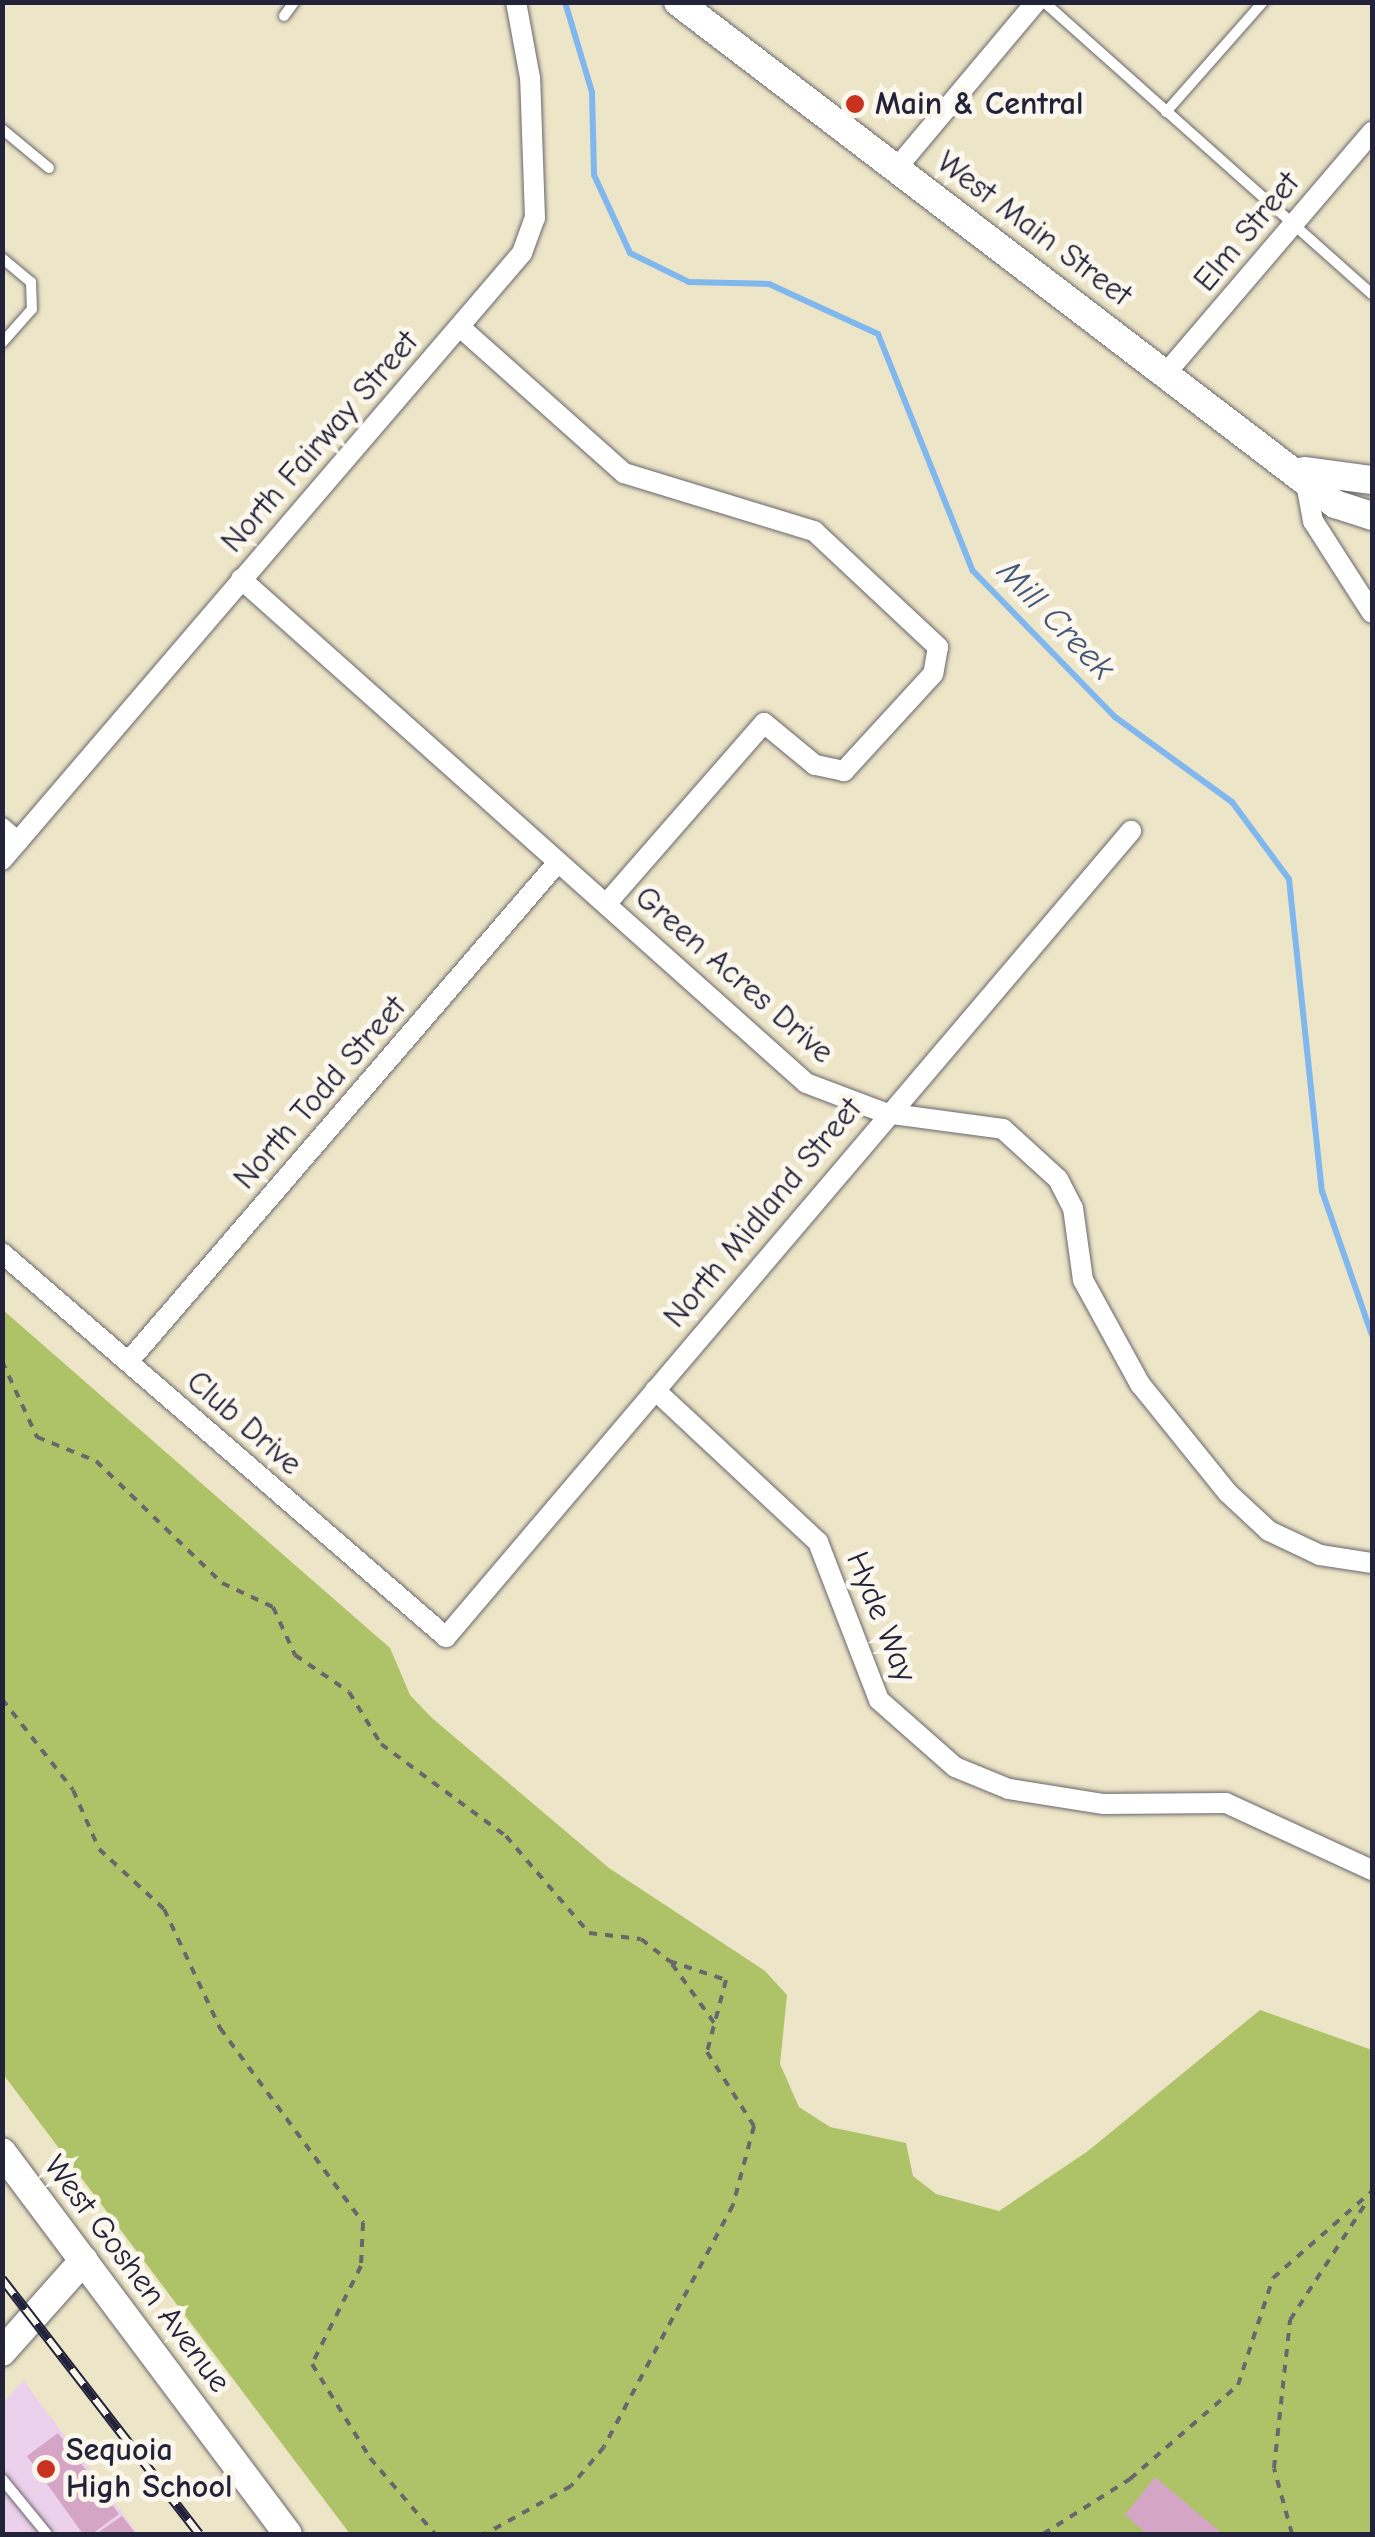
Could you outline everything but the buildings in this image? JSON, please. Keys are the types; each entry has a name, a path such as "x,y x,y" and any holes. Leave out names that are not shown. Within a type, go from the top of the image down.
{"street":[{"name":"West Main Street","path":"678,2 895,170 1304,472 1335,504 1372,516"},
{"path":"895,170 1036,2"},
{"name":"North Fairway Street","path":"2,860 10,835 241,579 522,253 535,218 517,4"},
{"name":"Elm Street","path":"1167,372 1372,132"},
{"path":"460,326 624,473 814,531 938,647 933,674 844,771 815,765 764,723 606,904"},
{"name":"West Main Street","path":"1304,472 1372,480"},
{"path":"1304,472 1313,521 1372,613"},
{"name":"Green Acres Drive","path":"241,579 806,1083 885,1113 971,1119 1028,1150 1073,1208 1083,1280 1140,1384 1228,1493 1269,1531 1320,1555 1372,1562"},
{"name":"North Midland Street","path":"446,1637 885,1113 1131,830"},
{"name":"North Todd Street","path":"128,1362 558,862"},
{"name":"Club Drive","path":"2,1253 446,1637"},
{"name":"Hyde Way","path":"655,1390 818,1542 880,1700 955,1768 1009,1789 1104,1804 1226,1803 1372,1870"},
{"name":"West Goshen Avenue","path":"2,2152 288,2534"},
{"path":"2,2352 84,2260"}],"lane":[{"path":"284,16 294,2"},
{"path":"1044,2 1291,226 1372,294"},
{"path":"1166,112 1263,2"},
{"path":"2,129 48,168"},
{"path":"2,258 32,282 32,309 2,343"},
{"path":"2,2479 47,2534"}],"path":[{"path":"2,1361 36,1436 96,1461 222,1583 272,1607 295,1655 350,1692 381,1744 506,1836 589,1933 641,1939 669,1962 714,2012 712,2071 754,2126 733,2205 604,2447 571,2486 486,2534"},
{"path":"2,1699 72,1790 99,1849 164,1909 220,2028 363,2223 361,2266 312,2364 370,2458 435,2534"},
{"path":"669,1962 726,1980 714,2029"},
{"path":"1043,2534 1130,2479 1238,2385 1273,2278 1371,2194"},
{"path":"1292,2534 1274,2456 1293,2308 1371,2194"}],"shaded area":[{"name":"Sequoia High School","path":"23,2380 138,2534 3,2534 3,2404"}],"green space":[{"path":"3,1310 390,1648 410,1695 432,1718 609,1868 765,1971 787,1995 780,2064 799,2107 830,2127 906,2143 913,2176 936,2194 999,2211 1088,2151 1260,2010 1372,2050 1372,2534 350,2534 3,2074"}],"waterway":[{"name":"Mill Creek","path":"565,2 592,92 594,175 630,253 689,282 769,284 878,334 973,571 1115,717 1232,802 1289,879 1322,1191 1372,1335"}],"railway":[{"path":"2,2279 199,2534"}],"place":[{"name":"Main & Central","path":"855,104"},
{"name":"Sequoia High School","path":"46,2469"}]}
